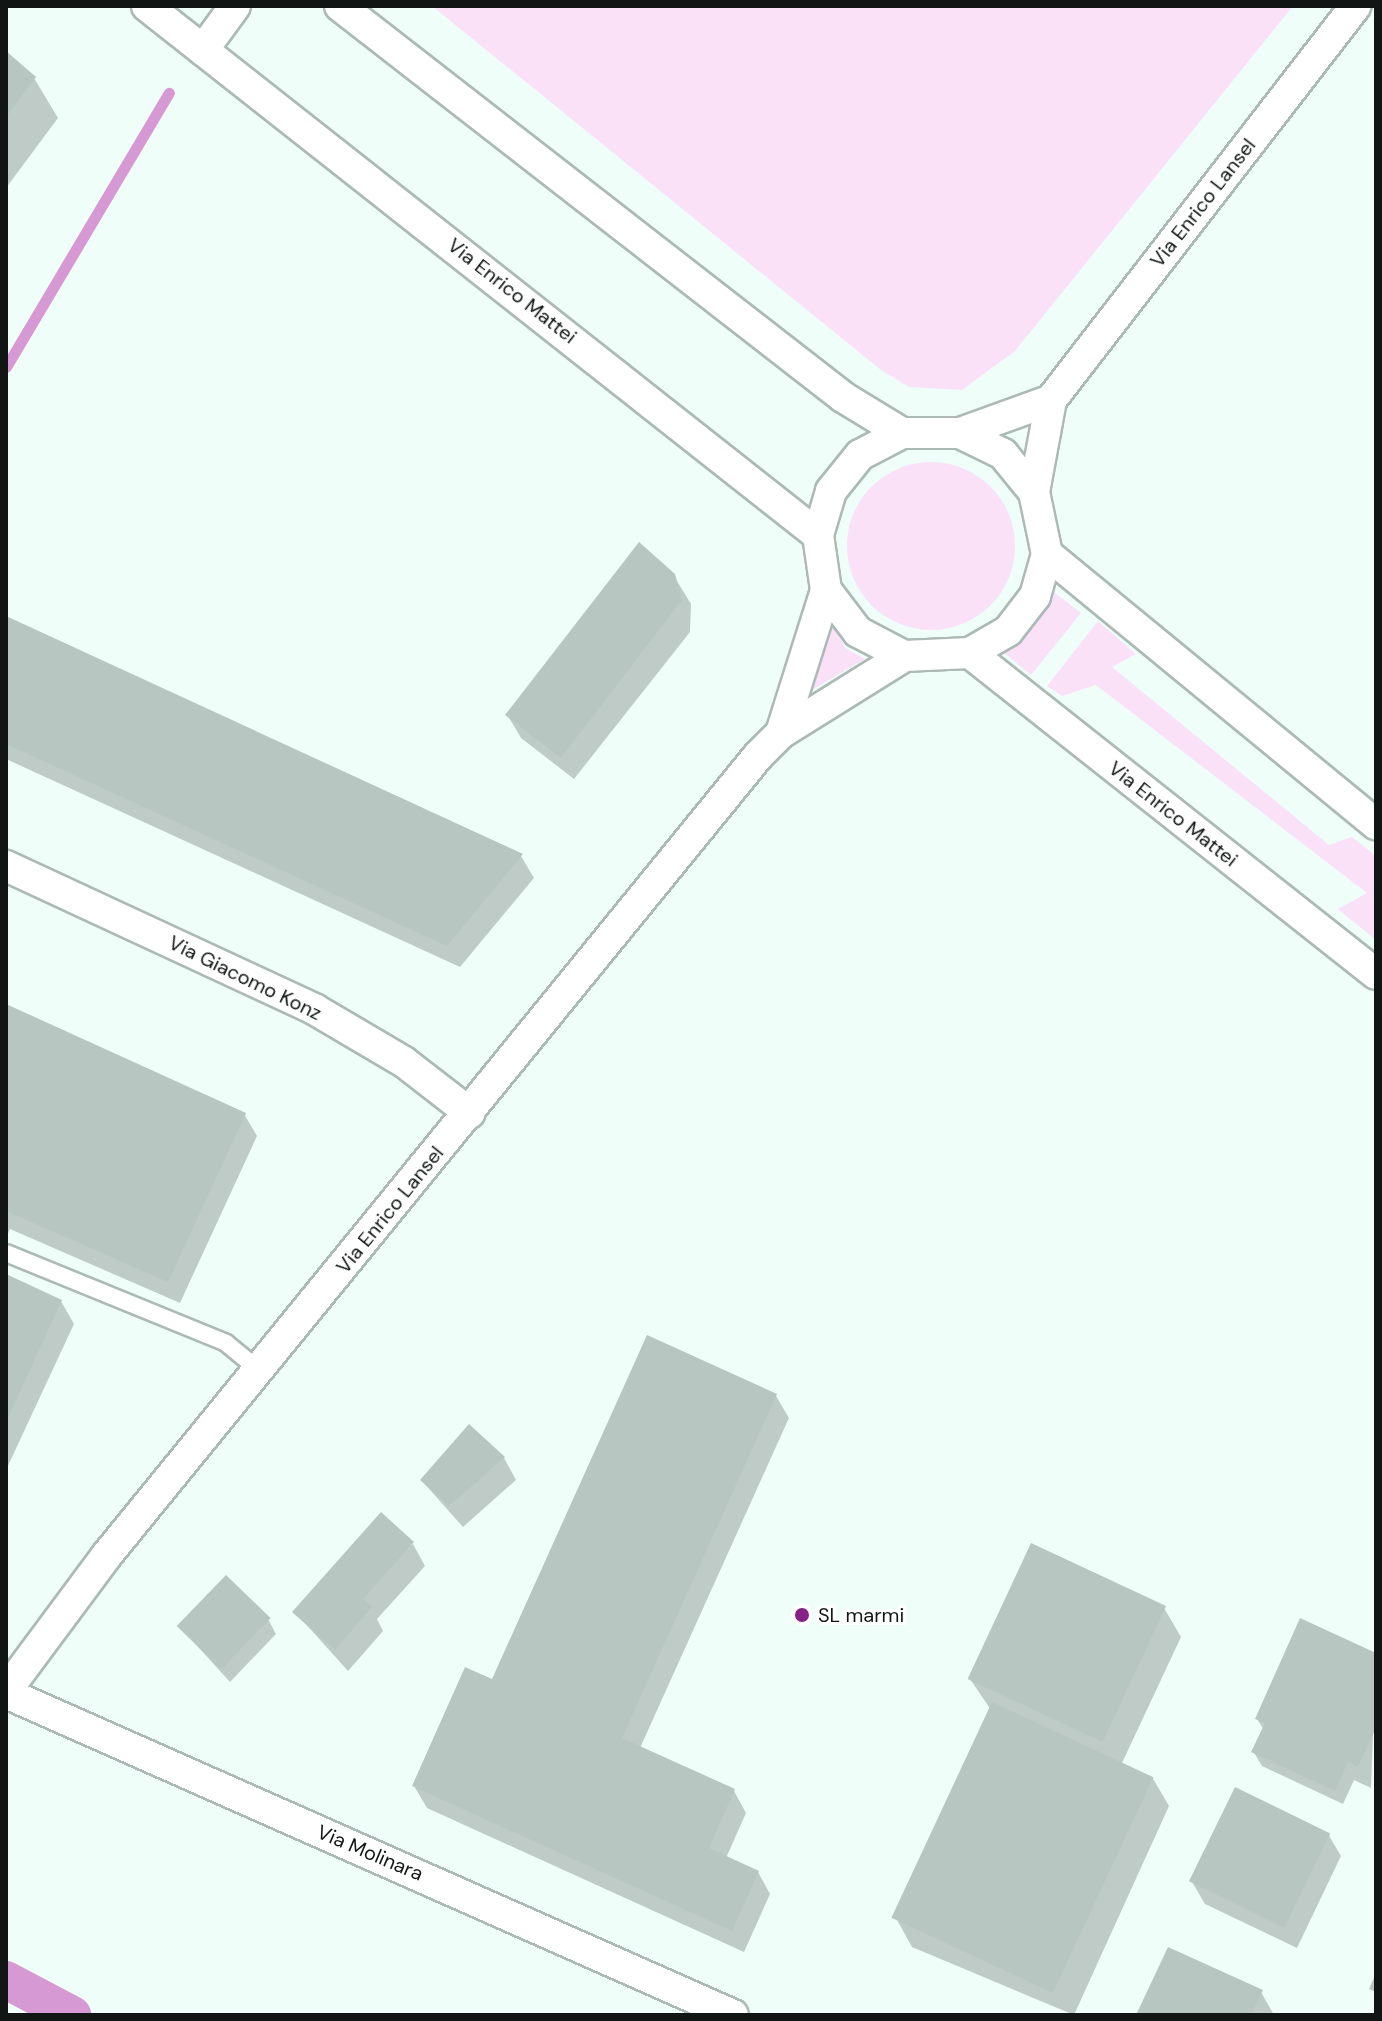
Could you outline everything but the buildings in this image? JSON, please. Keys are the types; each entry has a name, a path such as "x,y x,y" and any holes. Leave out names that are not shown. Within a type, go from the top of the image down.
{"street":[{"name":"Via Enrico Mattei","path":"147,6 818,535"},
{"path":"203,50 235,6"},
{"path":"340,6 843,397 902,433"},
{"name":"Via Enrico Lansel","path":"1034,492 1051,400 1355,6"},
{"path":"960,433 1003,454 1034,492 1047,554 1035,596 1008,631 970,653 904,656 858,632 826,590 818,535 831,491 860,455 902,433 960,433 1051,400"},
{"path":"1047,554 1376,824"},
{"name":"Via Enrico Lansel","path":"781,733 826,590"},
{"name":"Via Enrico Mattei","path":"970,653 1376,974"},
{"name":"Via Enrico Lansel","path":"6,1692 259,1370 781,733 904,656"},
{"name":"Via Giacomo Konz","path":"6,866 314,1009 404,1062 470,1113"},
{"name":"Via Molinara","path":"6,1692 733,2015"}],"lane":[{"path":"6,1253 226,1343 259,1370"}],"shaded area":[{"path":"432,6 1293,6 1015,351 962,390 909,387 881,370"},
{"path":"931,462 963,468 991,486 1009,514 1015,546 1009,578 991,606 963,624 931,630 899,624 871,606 853,578 847,546 853,514 871,486 899,468"},
{"path":"1046,586 1081,613 1031,675 1003,652 1018,641"},
{"path":"1098,621 1136,654 1112,667 1329,845 1352,837 1376,856 1376,940 1338,909 1367,893 1096,685 1062,696 1047,686"},
{"path":"833,622 845,648 865,659 812,690"}],"waterway":[{"path":"6,367 169,93"},
{"path":"6,1980 72,2015"}],"place":[{"name":"SL marmi","path":"802,1615"}]}
